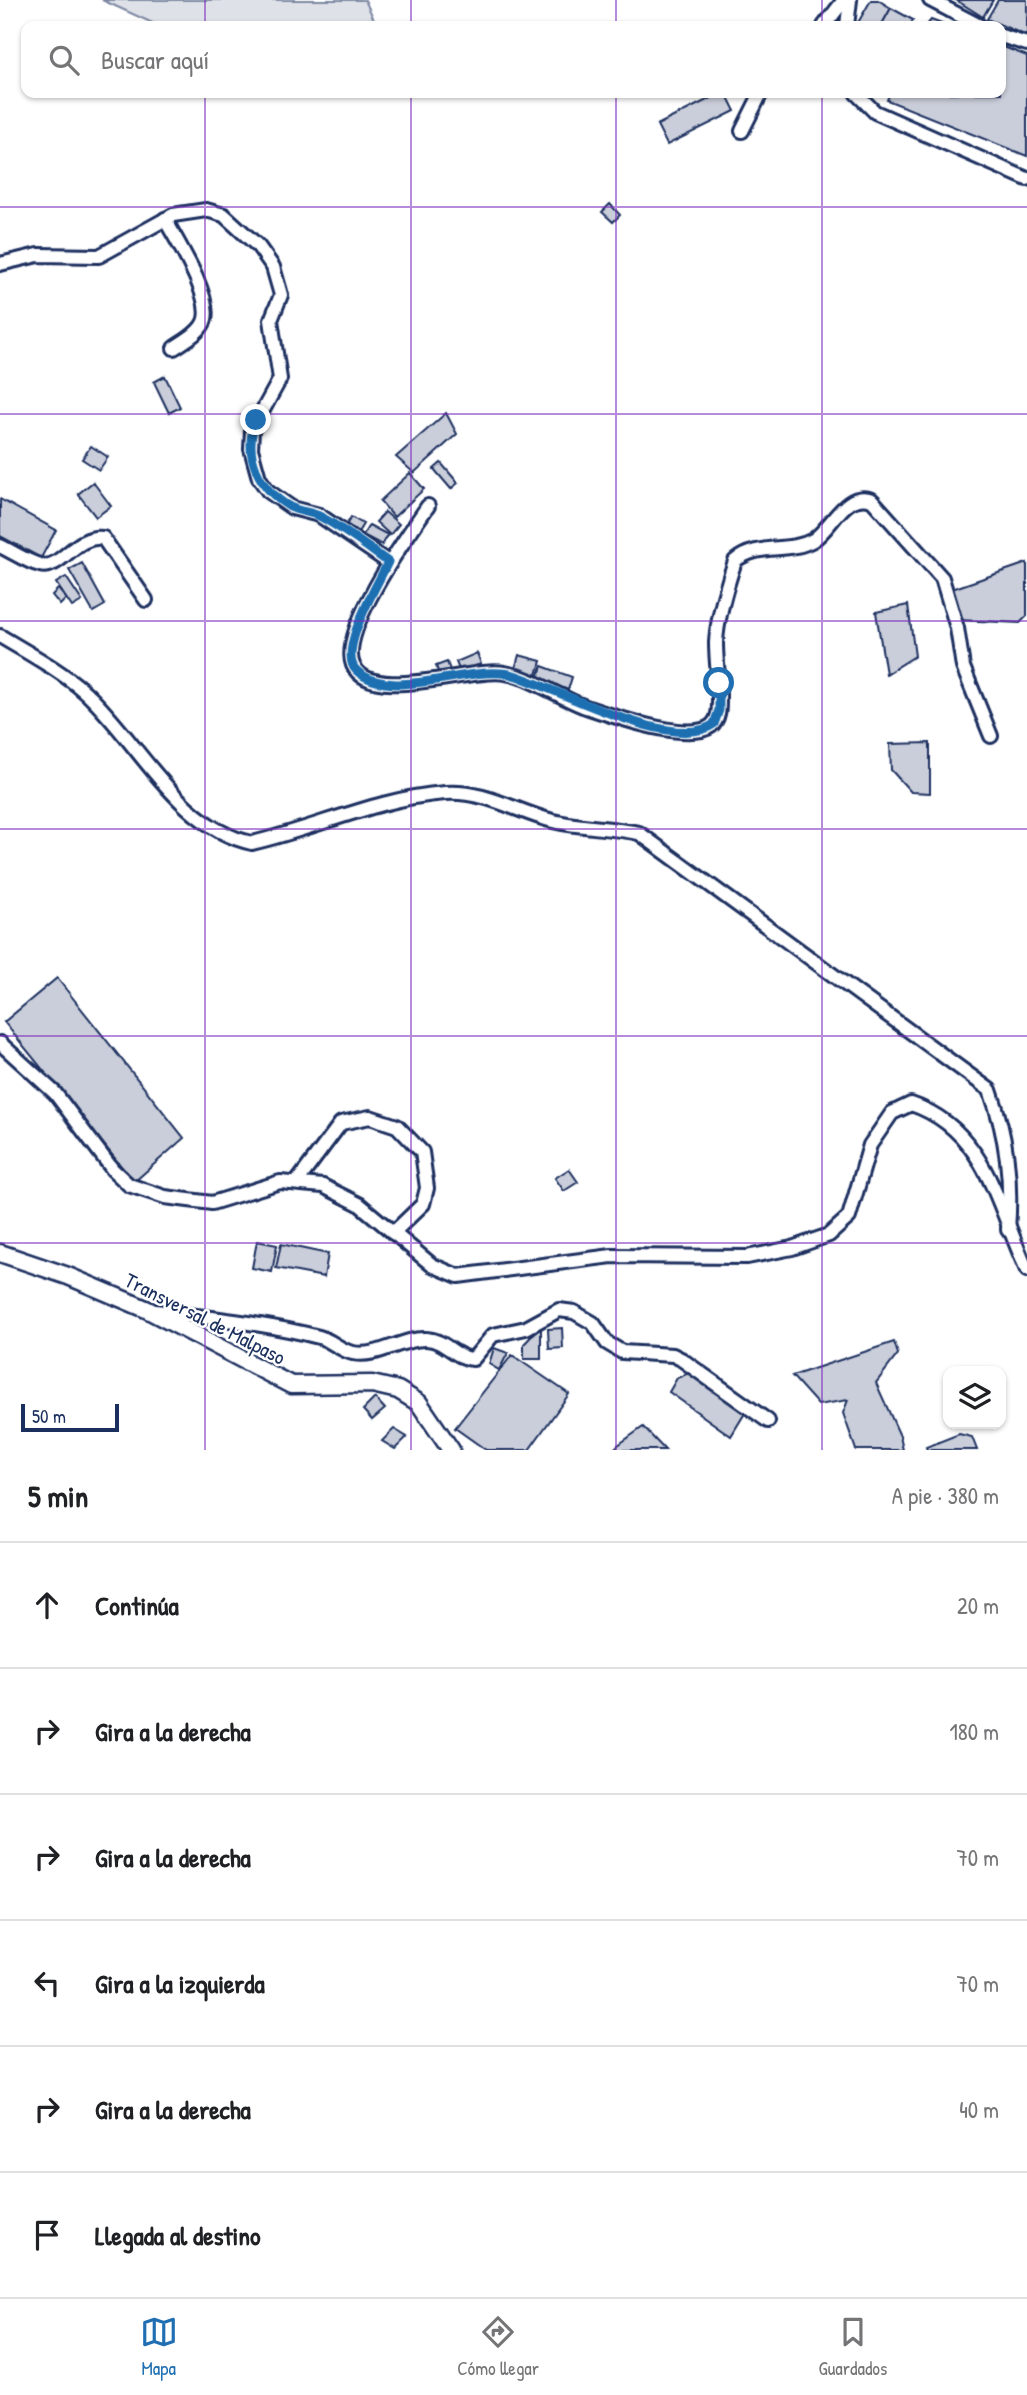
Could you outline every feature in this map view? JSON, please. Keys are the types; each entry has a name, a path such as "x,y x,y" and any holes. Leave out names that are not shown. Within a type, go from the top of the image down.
{"main road":[{"name":"Transversal de Malpaso","path":"0,1253 68,1276 146,1309 291,1385 385,1384 419,1403 451,1450"}],"street":[{"path":"828,21 844,0"},
{"path":"848,21 850,0"},
{"path":"930,0 970,21"},
{"path":"1006,38 1027,44"},
{"path":"742,131 758,98"},
{"path":"861,98 874,112 1027,179"},
{"path":"0,264 38,255 99,256 114,251 142,230 165,219 206,210 223,215 258,246 273,267 281,295 271,320 280,379 252,430 251,449 258,478 268,491 292,508 319,515 388,562"},
{"path":"165,219 198,284 205,309 205,320 196,333 174,348"},
{"path":"428,506 388,562 353,637 350,654 354,669 367,678 383,682 418,682 503,672 582,705 691,733 710,727 717,718 719,683 716,641 735,561 754,551 807,544 852,502 865,498 872,500 942,578 954,616 963,667 991,736"},
{"path":"0,546 41,566 49,566 85,539 103,538 146,600"},
{"path":"0,636 84,692 193,814 230,838 252,843 390,801 448,793 498,800 550,821 639,833 990,1090 1003,1125 1012,1186 1008,1230"},
{"path":"0,1043 55,1093 113,1170 129,1185 164,1197 212,1203 280,1182 323,1186 359,1204 432,1265 458,1276 612,1256 688,1259 747,1257 792,1248 829,1235 849,1217 870,1145 892,1113 911,1104 928,1109 975,1148 1027,1269"},
{"path":"297,1182 341,1123 370,1116 397,1126 422,1152 427,1188 423,1204 393,1233"},
{"path":"146,1309 321,1338 352,1353 376,1352 401,1342 425,1339 444,1342 464,1359 473,1359 493,1335 526,1328 559,1310 574,1312 593,1323 607,1343 622,1352 673,1355 681,1359 768,1421"}],"shaded area":[{"path":"102,0 365,0 375,21 148,21"}],"building":[{"path":"871,0 878,0 891,8 884,21 859,21"},
{"path":"956,0 993,0 983,17"},
{"path":"998,0 1027,0 1027,36 1006,27 1006,21 987,19"},
{"path":"891,8 913,20 912,21 884,21"},
{"path":"1006,48 1027,56 1027,156 887,100 1006,98"},
{"path":"711,98 728,98 735,111 667,145 657,125"},
{"path":"610,204 620,215 613,222 602,212"},
{"path":"165,376 180,407 169,413 154,382"},
{"path":"446,413 457,434 414,473 396,457"},
{"path":"91,446 108,457 99,470 82,459"},
{"path":"441,463 458,483 451,489 434,469"},
{"path":"410,473 424,489 394,517 380,501"},
{"path":"93,482 111,506 96,517 78,494"},
{"path":"0,499 56,530 41,558 0,536"},
{"path":"385,512 399,524 390,535 376,522"},
{"path":"351,517 363,524 357,534 345,527"},
{"path":"369,525 388,535 382,545 363,535"},
{"path":"82,563 105,605 93,612 69,570"},
{"path":"1027,563 1027,616 1020,623 958,620 952,589"},
{"path":"66,577 82,601 72,607 56,583"},
{"path":"58,589 66,599 60,605 52,595"},
{"path":"908,605 915,656 886,674 876,612"},
{"path":"477,653 481,664 460,672 456,662"},
{"path":"519,655 541,661 537,675 515,669"},
{"path":"447,662 451,673 440,677 436,666"},
{"path":"542,666 572,677 568,690 538,678"},
{"path":"930,743 930,793 911,792 891,770 890,744"},
{"path":"57,978 184,1138 134,1182 4,1022"},
{"path":"569,1169 578,1182 564,1191 555,1178"},
{"path":"257,1241 277,1245 272,1272 252,1268"},
{"path":"281,1244 328,1254 324,1277 276,1268"},
{"path":"541,1326 541,1359 524,1359 524,1344"},
{"path":"562,1328 563,1348 549,1349 548,1329"},
{"path":"894,1342 898,1354 876,1383 900,1436 903,1450 856,1450 843,1413 848,1400 818,1405 792,1376"},
{"path":"494,1348 508,1353 499,1370 489,1364"},
{"path":"512,1355 569,1394 529,1450 486,1450 455,1428"},
{"path":"689,1373 745,1413 731,1436 669,1392 677,1378"},
{"path":"375,1398 385,1409 372,1420 363,1410"},
{"path":"643,1427 665,1450 613,1450 618,1445"},
{"path":"394,1429 407,1437 395,1449 382,1441"},
{"path":"959,1434 972,1437 977,1450 927,1450 926,1447"}],"route":[{"path":"256,420 252,430 251,449 258,478 268,491 292,508 319,515 388,562 353,637 350,654 354,669 367,678 383,682 418,682 503,672 582,705 654,726 691,733 714,724 719,710 719,683"}]}
